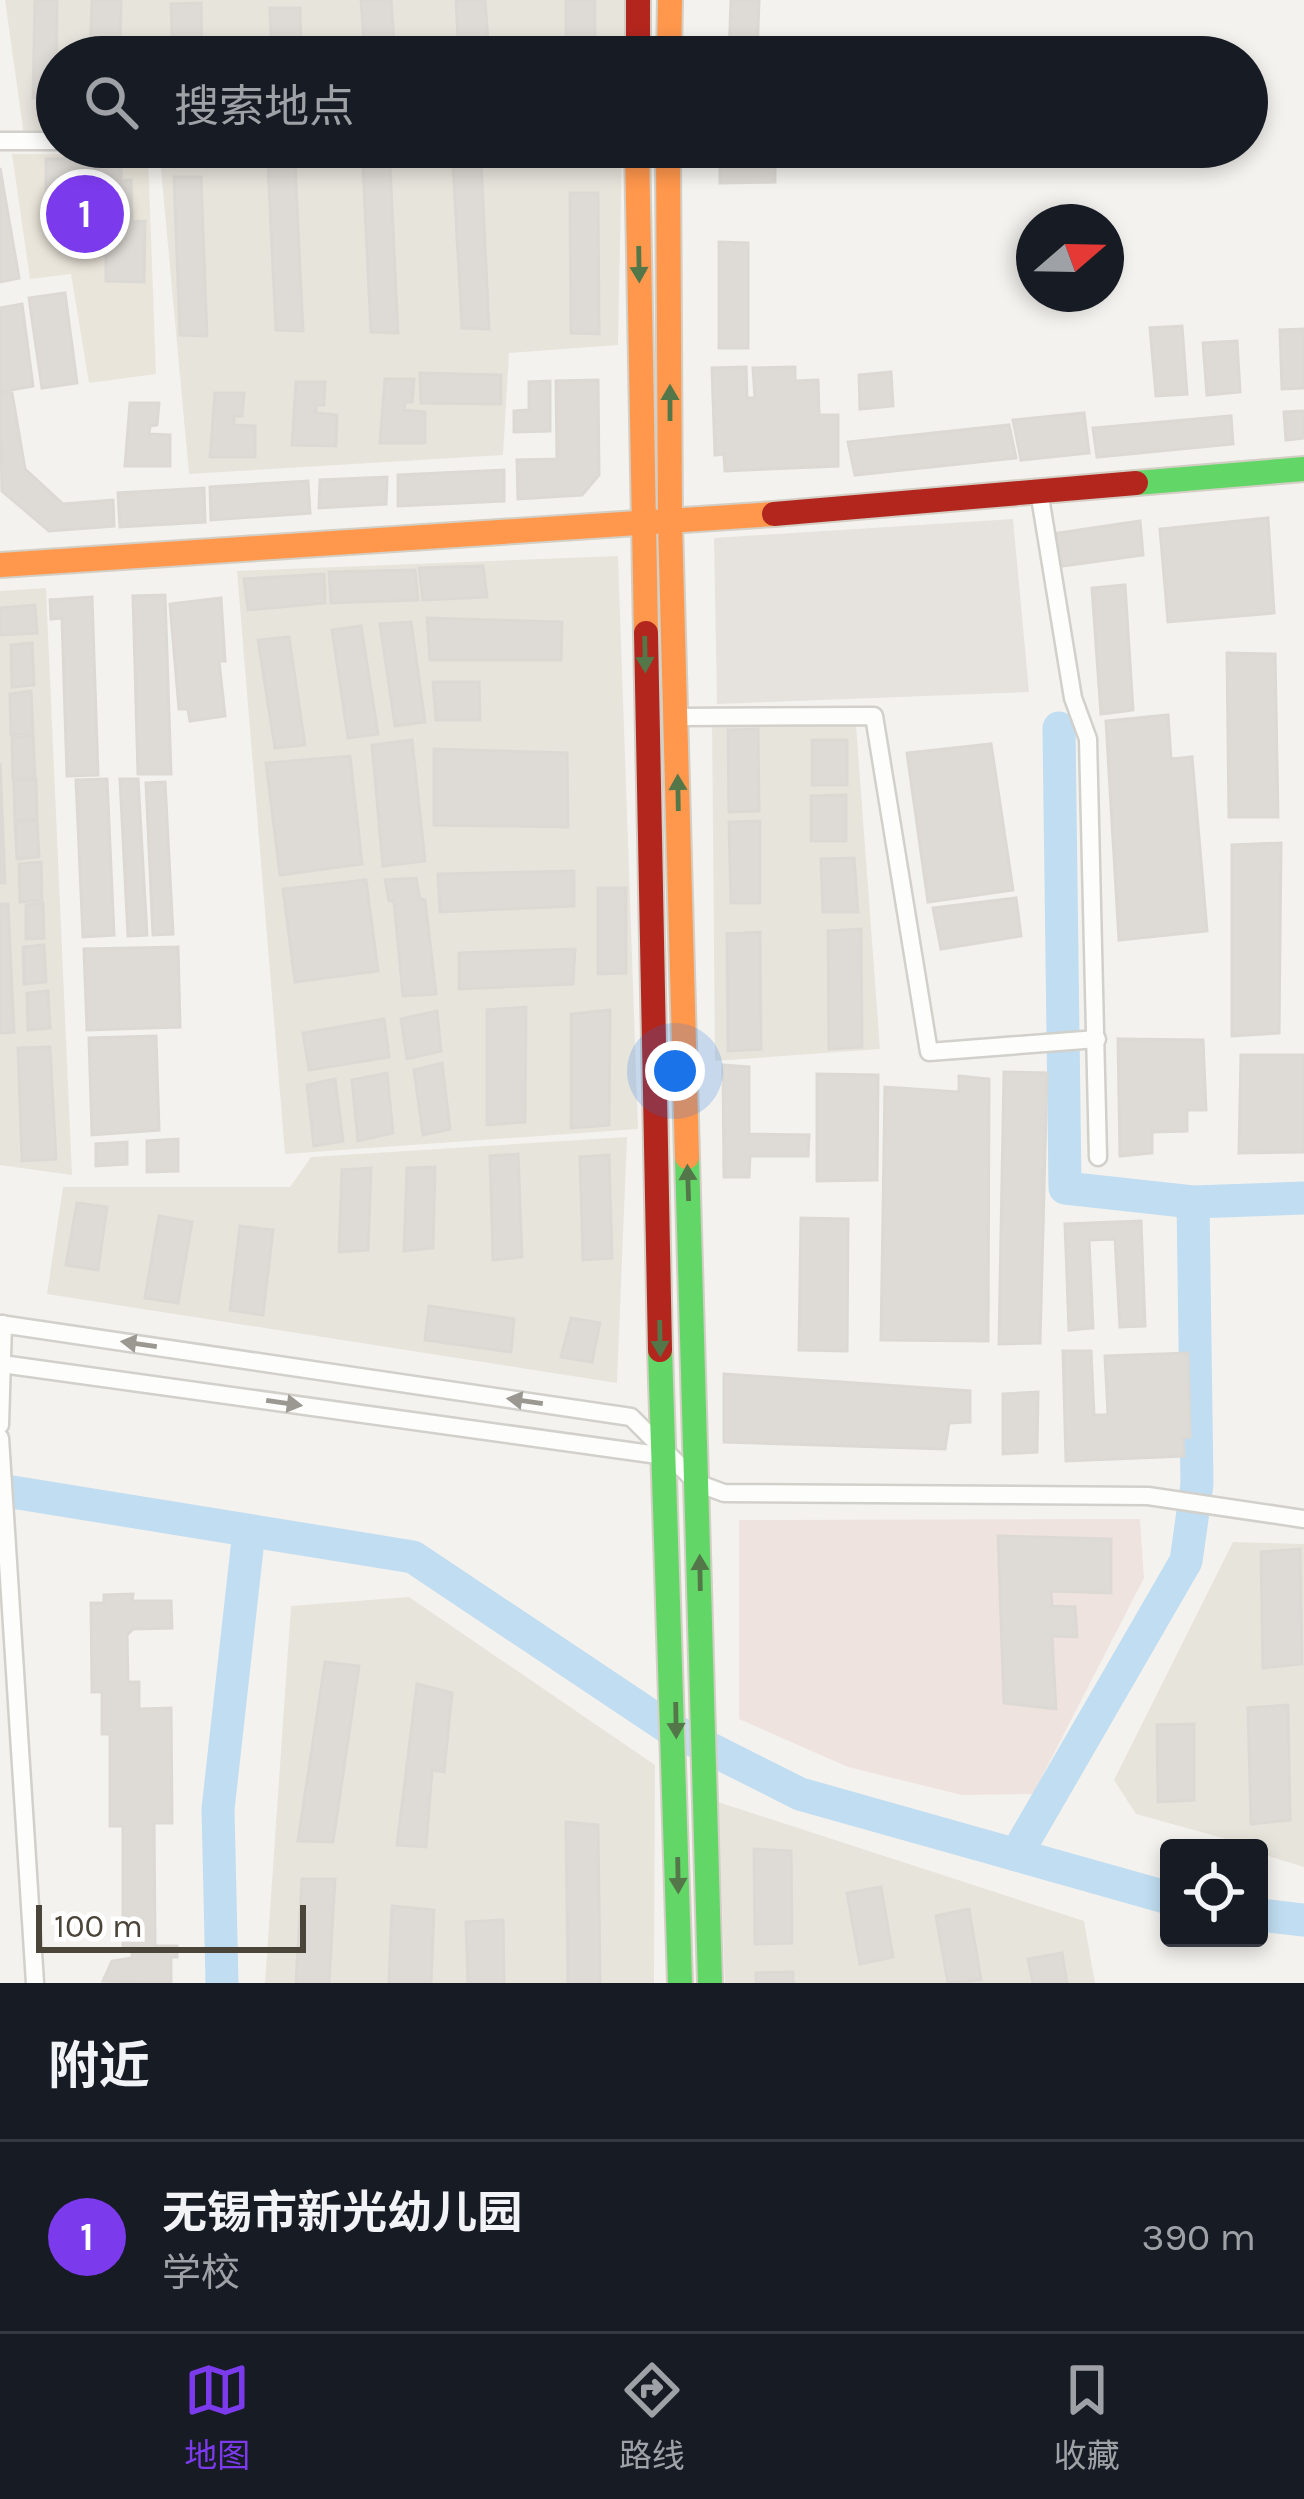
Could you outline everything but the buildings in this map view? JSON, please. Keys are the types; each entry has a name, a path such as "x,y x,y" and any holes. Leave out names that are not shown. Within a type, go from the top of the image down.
{"main road":[{"path":"638,0 638,36"},
{"path":"669,36 670,0"},
{"path":"637,168 642,523 680,1983"},
{"path":"668,168 670,523 710,1983"},
{"path":"0,565 670,523 1304,470"}],"street":[{"path":"0,142 36,141"},
{"path":"1040,490 1056,610 1073,698 1088,739 1098,1157"},
{"path":"676,717 874,716 929,1052 1096,1039"},
{"path":"0,1425 1,1324 631,1417 697,1484 724,1493 1148,1496 1304,1519"},
{"path":"2,1364 665,1456"},
{"path":"0,1438 35,1983"}],"shaded area":[{"path":"5,0 626,0 625,36 36,36 36,136 24,135"},
{"path":"12,154 36,154 36,168 148,168 156,374 89,383 71,274 30,279"},
{"path":"161,168 622,168 618,345 509,353 503,455 189,474"},
{"path":"1013,519 1029,692 717,704 714,538"},
{"path":"618,556 638,1129 285,1154 237,571"},
{"path":"46,588 72,1175 0,1165 0,591"},
{"path":"712,720 856,725 880,1049 715,1061"},
{"path":"627,1137 617,1383 47,1294 63,1187 290,1187 311,1157"},
{"path":"1140,1519 1144,1578 1033,1794 962,1795 848,1767 739,1719 739,1520"},
{"path":"1233,1542 1304,1544 1304,1867 1268,1856 1268,1839 1226,1839 1136,1814 1114,1780"},
{"path":"409,1597 655,1765 654,1983 265,1983 291,1606"},
{"path":"718,1802 1084,1921 1095,1983 725,1983"}],"waterway":[{"path":"1059,728 1065,1188 1193,1202"},
{"path":"1016,1855 1186,1561 1197,1484 1193,1202 1304,1198"},
{"path":"0,1490 413,1557 669,1728 800,1794 1160,1895"},
{"path":"222,1983 218,1809 249,1531"},
{"path":"1268,1916 1304,1920"}],"traffic: fast":[{"path":"1136,483 1304,469"},
{"path":"687,1157 710,1983"},
{"path":"660,1350 680,1983"}],"traffic: slow":[{"path":"669,36 670,0"},
{"path":"637,168 646,633"},
{"path":"668,168 670,523 687,1157"},
{"path":"0,565 774,514"}],"traffic: jam":[{"path":"638,0 638,36"},
{"path":"774,514 1136,483"},
{"path":"646,633 660,1350"}],"place":[{"name":"无锡市新光幼儿园","path":"85,214"}]}
